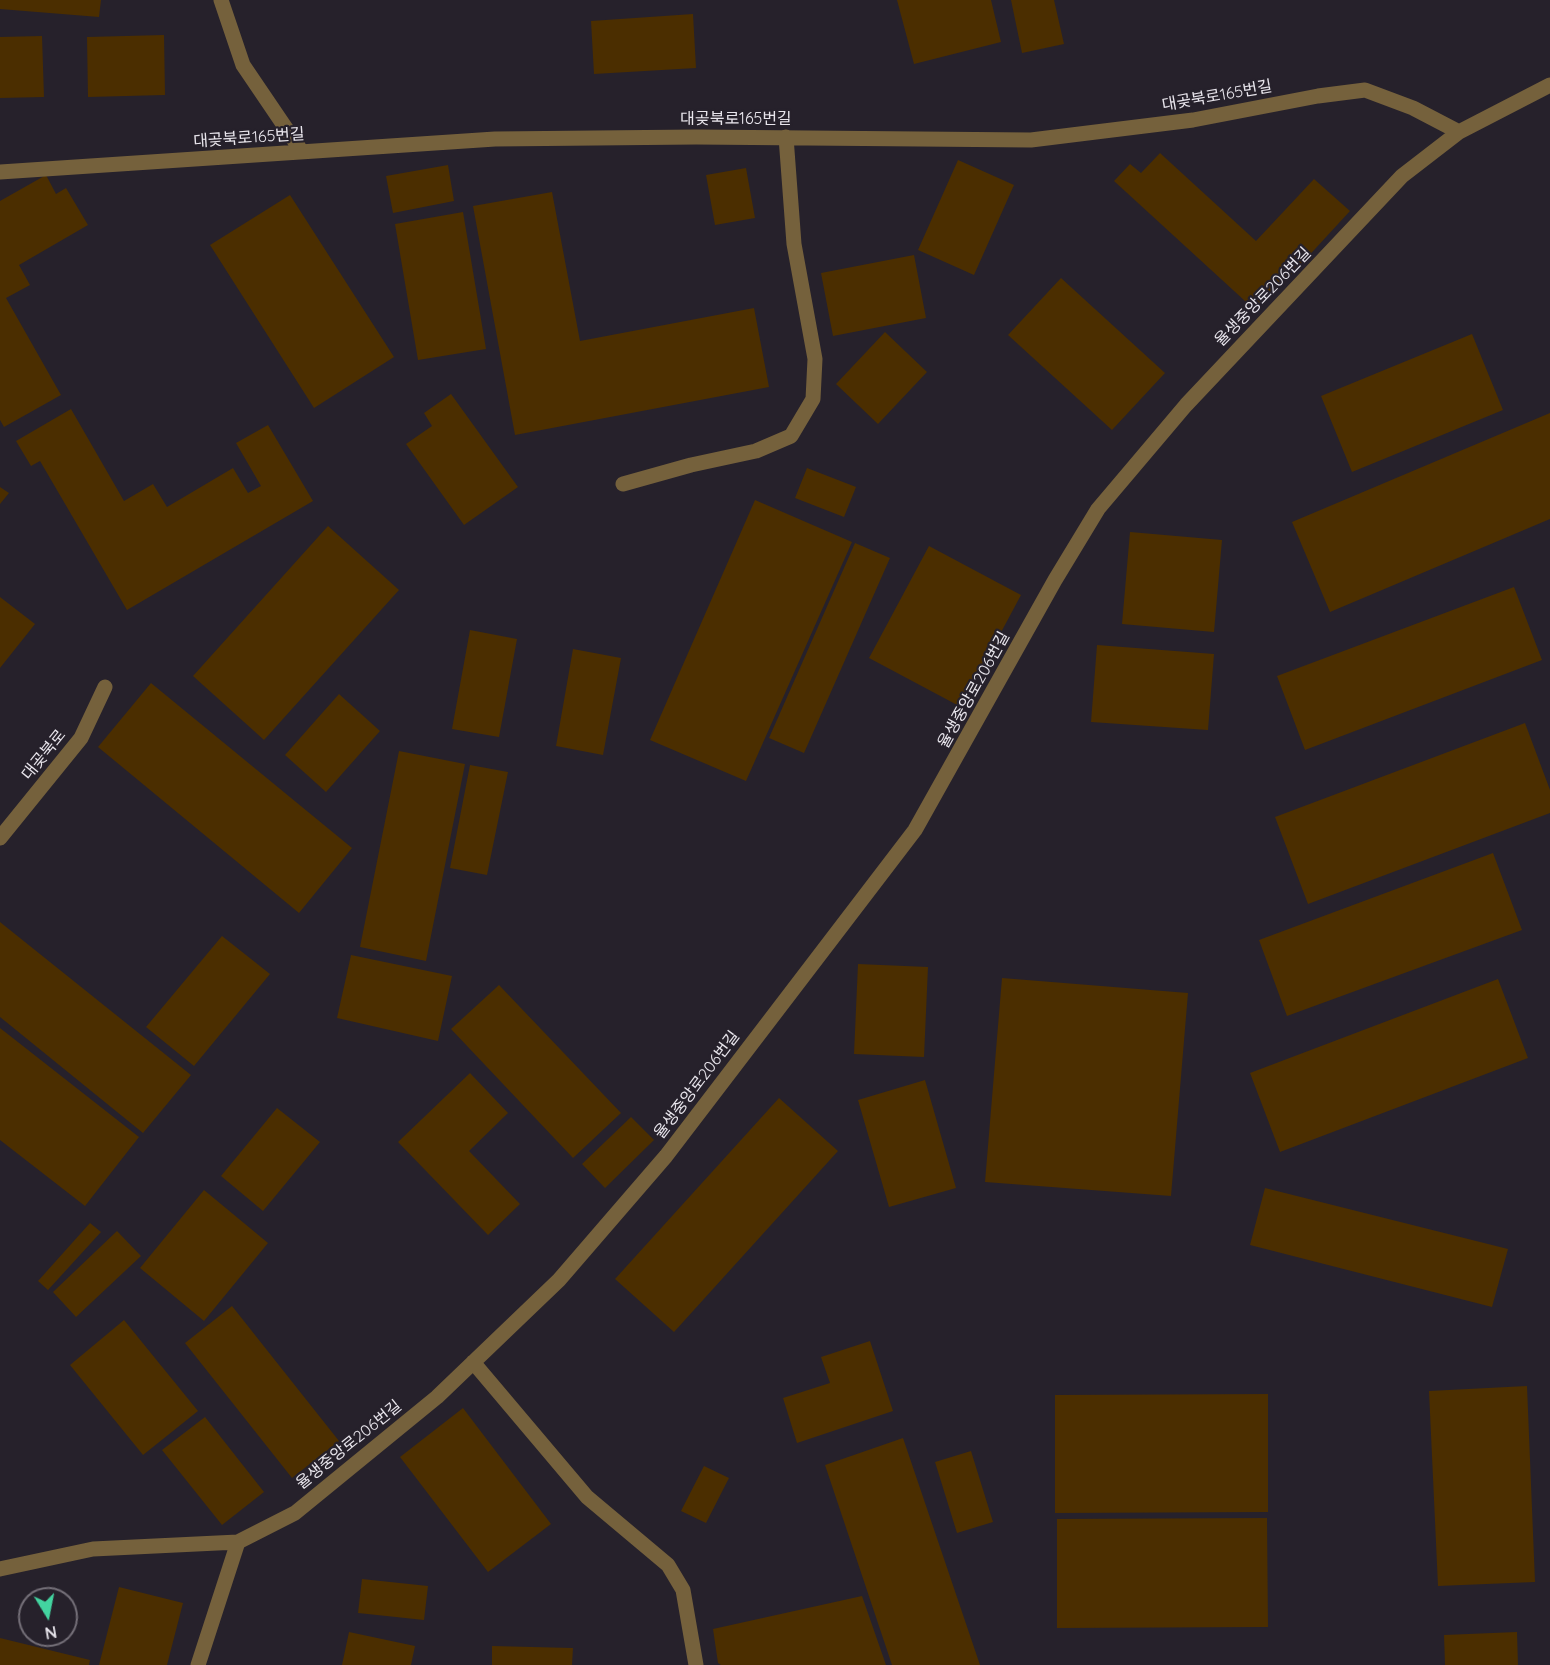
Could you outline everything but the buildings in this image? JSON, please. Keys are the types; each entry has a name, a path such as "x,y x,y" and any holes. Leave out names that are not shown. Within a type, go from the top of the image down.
{"street":[{"path":"221,0 243,65 303,152"},
{"name":"율생중앙로206번길","path":"0,1569 93,1549 238,1542 295,1513 437,1397 559,1280 666,1156 915,830 1055,580 1098,509 1186,405 1402,176 1430,152 1459,132 1550,85"},
{"name":"대곶북로165번길","path":"0,172 495,139 786,137 1031,140 1193,120 1318,96 1365,90 1413,108 1459,132"},
{"path":"623,484 691,465 756,452 791,436 813,399 814,359 794,244 786,137"},
{"name":"대곶북로","path":"0,838 81,738 105,687"},
{"path":"473,1362 587,1497 668,1565 683,1590 696,1665"},
{"path":"198,1665 238,1542"}]}
